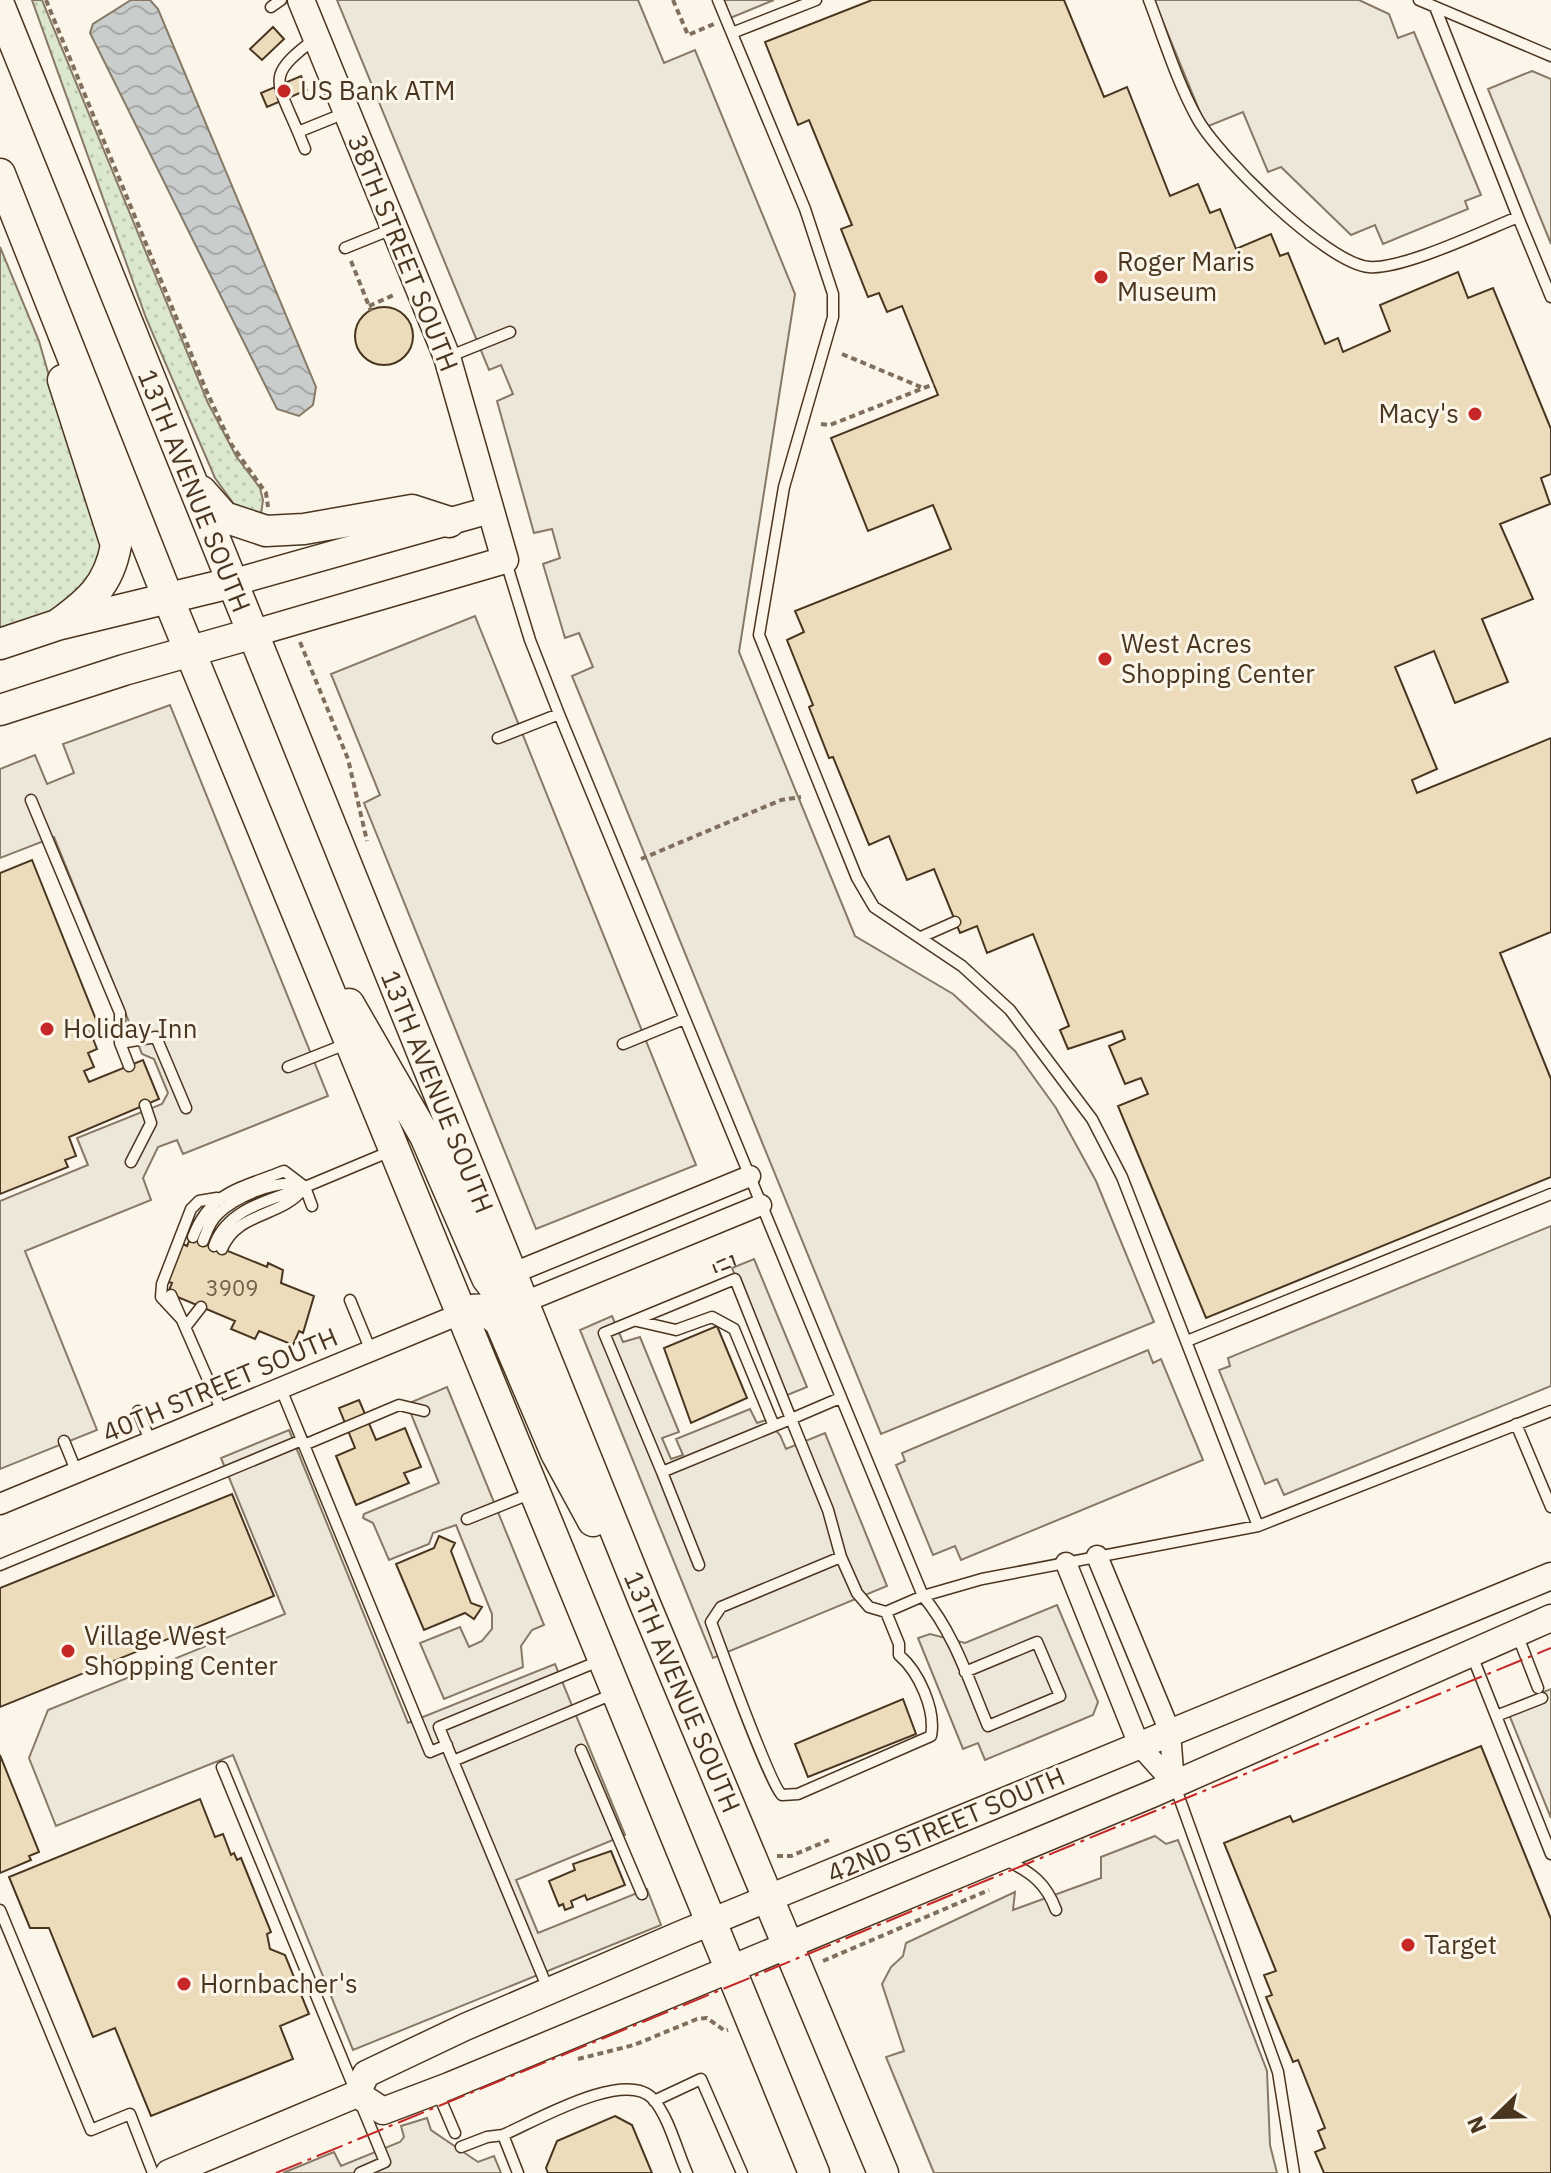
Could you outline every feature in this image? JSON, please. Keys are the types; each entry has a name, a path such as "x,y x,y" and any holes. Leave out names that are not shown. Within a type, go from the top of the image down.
{"main road":[{"name":"38TH STREET SOUTH","path":"301,0 447,357 505,560"},
{"name":"13TH AVENUE SOUTH","path":"0,7 522,1303 883,2173"},
{"path":"0,174 168,598 708,1923 814,2173"},
{"path":"29,246 62,377 116,545 112,568 101,589 57,625"},
{"path":"183,464 208,502 224,517 246,526 293,530 412,510 449,522"},
{"path":"0,644 57,625 231,583 490,510"},
{"path":"0,710 190,651 505,560"},
{"path":"302,927 425,1136 487,1278 497,1291 522,1303"},
{"path":"460,1314 477,1307 488,1310 500,1322 556,1453 606,1545 645,1604"},
{"name":"42ND STREET SOUTH","path":"169,2173 357,2094 366,2074 549,1991 1551,1576"},
{"name":"42ND STREET SOUTH","path":"357,2094 383,2111 437,2090 1174,1784 1551,1618"}],"street":[{"path":"511,1274 750,1176"},
{"path":"522,1303 761,1205"},
{"name":"40TH STREET SOUTH","path":"0,1504 460,1314"},
{"path":"1097,1556 1170,1732 1174,1784"},
{"path":"1066,1563 1139,1745 1174,1784"}],"lane":[{"path":"718,0 805,209 833,294 833,317 784,487 759,635 860,886 874,907 962,966 1010,1010 1092,1119 1122,1177 1258,1526"},
{"path":"732,33 816,0"},
{"path":"1149,0 1197,120 1247,182 1344,258 1367,268 1394,265 1518,217"},
{"path":"1419,0 1551,56"},
{"path":"1435,7 1551,297"},
{"path":"305,149 278,86 285,62 317,37"},
{"path":"298,132 347,112"},
{"path":"345,248 394,228"},
{"path":"447,357 510,332"},
{"path":"505,560 530,640 559,714 923,1596 942,1619 988,1726 1060,1696 1037,1642 965,1672"},
{"path":"498,738 559,714"},
{"path":"31,800 120,1013 120,1043 129,1066"},
{"path":"921,937 955,922"},
{"path":"623,1044 684,1019"},
{"path":"120,1043 156,1037 186,1108"},
{"path":"288,1067 349,1042"},
{"path":"131,1162 151,1123 145,1105"},
{"path":"218,1248 234,1229 295,1201 305,1187 393,1150"},
{"path":"187,1325 161,1297 162,1284 191,1209 199,1201 217,1198 284,1171 305,1187 312,1206"},
{"path":"217,1198 201,1216 198,1239 216,1216 233,1203 286,1182 305,1187"},
{"path":"1187,1341 1551,1194"},
{"path":"699,1565 604,1333 735,1279 828,1510 841,1557 857,1593 869,1607 886,1612 923,1596 982,1579 1258,1526 1551,1411"},
{"path":"176,1297 223,1414"},
{"path":"350,1300 371,1351"},
{"path":"187,1325 197,1305"},
{"path":"635,1321 676,1330 712,1317 725,1322 734,1329 774,1426"},
{"path":"281,1389 430,1752 447,1745"},
{"path":"662,1472 840,1398"},
{"path":"0,1565 399,1405 424,1411"},
{"path":"138,1411 151,1443"},
{"path":"1516,1424 1551,1507"},
{"path":"64,1441 77,1473"},
{"path":"467,1519 533,1492"},
{"path":"841,1557 721,1607 711,1622 762,1749 769,1777 782,1795 798,1794 931,1736 933,1726 921,1687 911,1665 899,1655 899,1644 886,1612"},
{"path":"1496,1716 1540,1693 1516,1633"},
{"path":"1471,1651 1551,1854"},
{"path":"549,1991 439,1727 602,1660"},
{"path":"453,1761 615,1693"},
{"path":"581,1750 642,1894"},
{"path":"222,1767 385,2162 360,2173"},
{"path":"1174,1784 1278,2072 1294,2173"},
{"path":"1000,1857 1030,1872 1045,1885 1056,1910"},
{"path":"0,1910 91,2130 130,2114 153,2173"},
{"path":"654,2101 701,2079 742,2173"},
{"path":"461,2147 487,2137 503,2135 616,2089 633,2088 654,2101 687,2173"},
{"path":"437,2090 455,2133"},
{"path":"503,2135 518,2173"}],"path":[{"path":"46,0 206,390 231,444 266,493 267,517"},
{"path":"345,248 370,308 417,284"},
{"path":"842,354 923,388"},
{"path":"821,424 830,425 934,384"},
{"path":"302,647 348,759 356,809 368,844"},
{"path":"641,859 781,800 801,797"},
{"path":"777,1856 791,1856 829,1840"},
{"path":"566,2064 634,2045 697,2019 715,2021 725,2031 734,2027"}],"green space":[{"path":"32,0 42,0 208,403 236,456 260,488 263,500 261,514 236,507 215,478 146,318"},
{"path":"0,247 39,341 67,439 102,536 100,561 91,583 47,614 0,629"}],"shaded area":[{"path":"337,0 638,0 664,63 695,50 795,294 739,652 855,936 953,994 1015,1051 1056,1108 1096,1181 1154,1322 881,1434 572,676 593,667 579,633 565,638 543,564 560,558 552,529 534,533 497,401 513,394 501,365 489,370"},
{"path":"715,0 774,0 723,21"},
{"path":"1154,0 1359,0 1389,14 1398,38 1414,32 1481,195 1465,201 1468,209 1383,244 1375,225 1351,235 1281,167 1268,172 1243,112 1206,127"},
{"path":"1532,71 1551,79 1551,244 1488,89"},
{"path":"475,616 696,1165 536,1229 364,803 380,795 331,674"},
{"path":"170,705 328,1096 183,1154 177,1140 158,1147 143,1178 151,1200 25,1251 97,1430 0,1469 0,1201 88,1165 77,1138 162,1104 168,1093 154,1059 142,1054 54,837 0,858 0,769 35,755 47,784 74,773 63,744"},
{"path":"1551,1226 1551,1386 1284,1495 1277,1479 1265,1484 1219,1370 1230,1366 1228,1358"},
{"path":"754,1259 807,1387 785,1396 732,1268"},
{"path":"612,1316 623,1342 640,1337 679,1432 662,1438 671,1459 683,1455 676,1439 750,1409 757,1423 766,1420 780,1435 786,1449 825,1433 887,1586 713,1658 580,1330"},
{"path":"1148,1350 1153,1363 1161,1359 1203,1460 961,1560 955,1546 933,1555 896,1465 905,1461 902,1453"},
{"path":"447,1387 544,1625 532,1630 521,1646 523,1667 444,1699 420,1643 460,1627 469,1647 482,1641 492,1629 492,1614 456,1525 433,1533 429,1544 389,1560 373,1523 363,1518 364,1514 439,1483 407,1404"},
{"path":"289,1430 408,1723 555,1664 625,1835 516,1880 538,1933 647,1889 661,1925 353,2050 233,1755 56,1826 29,1758 48,1710 285,1614 221,1458"},
{"path":"1057,1605 1098,1702 1093,1715 985,1760 978,1743 963,1749 918,1638 930,1634 965,1643"},
{"path":"1551,1689 1551,1818 1506,1707"},
{"path":"1155,1836 1166,1844 1178,1840 1267,2071 1270,2145 1277,2173 934,2173 886,2057 904,2051 882,1984 891,1967 903,1956 906,1943 1015,1892 1013,1910 1101,1878 1101,1857"},
{"path":"427,2118 431,2130 478,2162 494,2156 501,2173 283,2173 334,2152 341,2166 400,2142 404,2137 401,2126"}],"water":[{"path":"131,0 150,0 158,9 316,387 313,405 299,416 277,409 90,33 93,24"}],"building":[{"name":"West Acres Shopping Center","path":"872,0 1064,0 1104,97 1127,87 1170,196 1198,184 1210,213 1220,209 1236,249 1271,234 1280,256 1288,253 1325,344 1338,338 1343,352 1390,331 1380,305 1458,272 1468,298 1493,288 1551,429 1551,474 1541,478 1550,504 1500,524 1533,599 1482,619 1508,682 1455,703 1434,651 1395,667 1437,769 1412,780 1417,793 1551,738 1551,932 1500,953 1551,1079 1551,1177 1206,1318 1118,1106 1148,1094 1141,1078 1125,1084 1109,1046 1125,1039 1122,1031 1068,1049 1060,1030 1069,1026 1033,934 987,953 977,926 960,933 934,869 907,880 889,836 869,845 833,757 829,758 809,707 813,705 787,640 804,632 795,611 951,549 933,505 868,531 831,438 938,395 902,306 887,312 879,293 868,297 841,229 852,225 809,120 798,125 765,42"},
{"path":"273,27 284,39 262,60 250,49"},
{"name":"US Bank ATM","path":"301,76 307,90 267,107 261,93"},
{"path":"384,307 405,315 413,336 405,357 384,365 363,357 355,336 363,315"},
{"name":"Holiday Inn","path":"32,860 99,1027 90,1031 97,1049 88,1053 94,1067 84,1071 89,1082 143,1060 159,1099 69,1137 76,1156 65,1160 68,1167 0,1194 0,873"},
{"path":"191,1236 267,1267 268,1263 283,1270 281,1283 314,1296 303,1333 299,1331 293,1345 259,1331 255,1339 231,1329 235,1321 168,1293 172,1283 165,1281 181,1243 187,1246"},
{"path":"717,1326 747,1398 691,1423 664,1348"},
{"path":"359,1400 376,1440 405,1428 421,1467 404,1473 409,1483 356,1505 336,1456 355,1448 339,1408"},
{"name":"Village West Shopping Center","path":"232,1494 274,1596 0,1707 0,1588"},
{"path":"439,1536 455,1543 451,1551 471,1603 482,1607 474,1619 465,1613 424,1630 396,1564 434,1548"},
{"path":"903,1699 916,1734 808,1777 795,1744"},
{"name":"Target","path":"1481,1746 1551,1919 1551,2173 1324,2173 1315,2152 1325,2148 1318,2131 1325,2128 1298,2060 1293,2062 1266,1997 1272,1995 1264,1975 1276,1971 1224,1843 1290,1816 1293,1822"},
{"path":"0,1755 39,1852 29,1856 31,1860 0,1873"},
{"name":"Hornbacher's","path":"200,1799 215,1837 223,1834 231,1855 234,1853 237,1860 241,1858 271,1932 267,1934 270,1949 285,1955 309,2014 280,2026 293,2059 151,2116 115,2028 93,2037 49,1928 30,1928 9,1877"},
{"path":"611,1851 625,1885 587,1900 585,1895 571,1901 573,1907 565,1910 563,1904 559,1906 549,1881 575,1870 573,1864"},
{"path":"615,2116 632,2125 652,2173 548,2173 546,2168 557,2141"}],"fence":[{"path":"732,1256 735,1265 716,1272 713,1264 732,1256"}],"power":[{"path":"276,2173 1551,1648"}],"place":[{"name":"US Bank ATM","path":"284,91"},
{"name":"Roger Maris Museum","path":"1101,277"},
{"name":"Macy's","path":"1475,414"},
{"name":"West Acres Shopping Center","path":"1105,659"},
{"name":"Holiday Inn","path":"47,1029"},
{"name":"Village West Shopping Center","path":"68,1651"},
{"name":"Target","path":"1408,1945"},
{"name":"Hornbacher's","path":"184,1984"}]}
